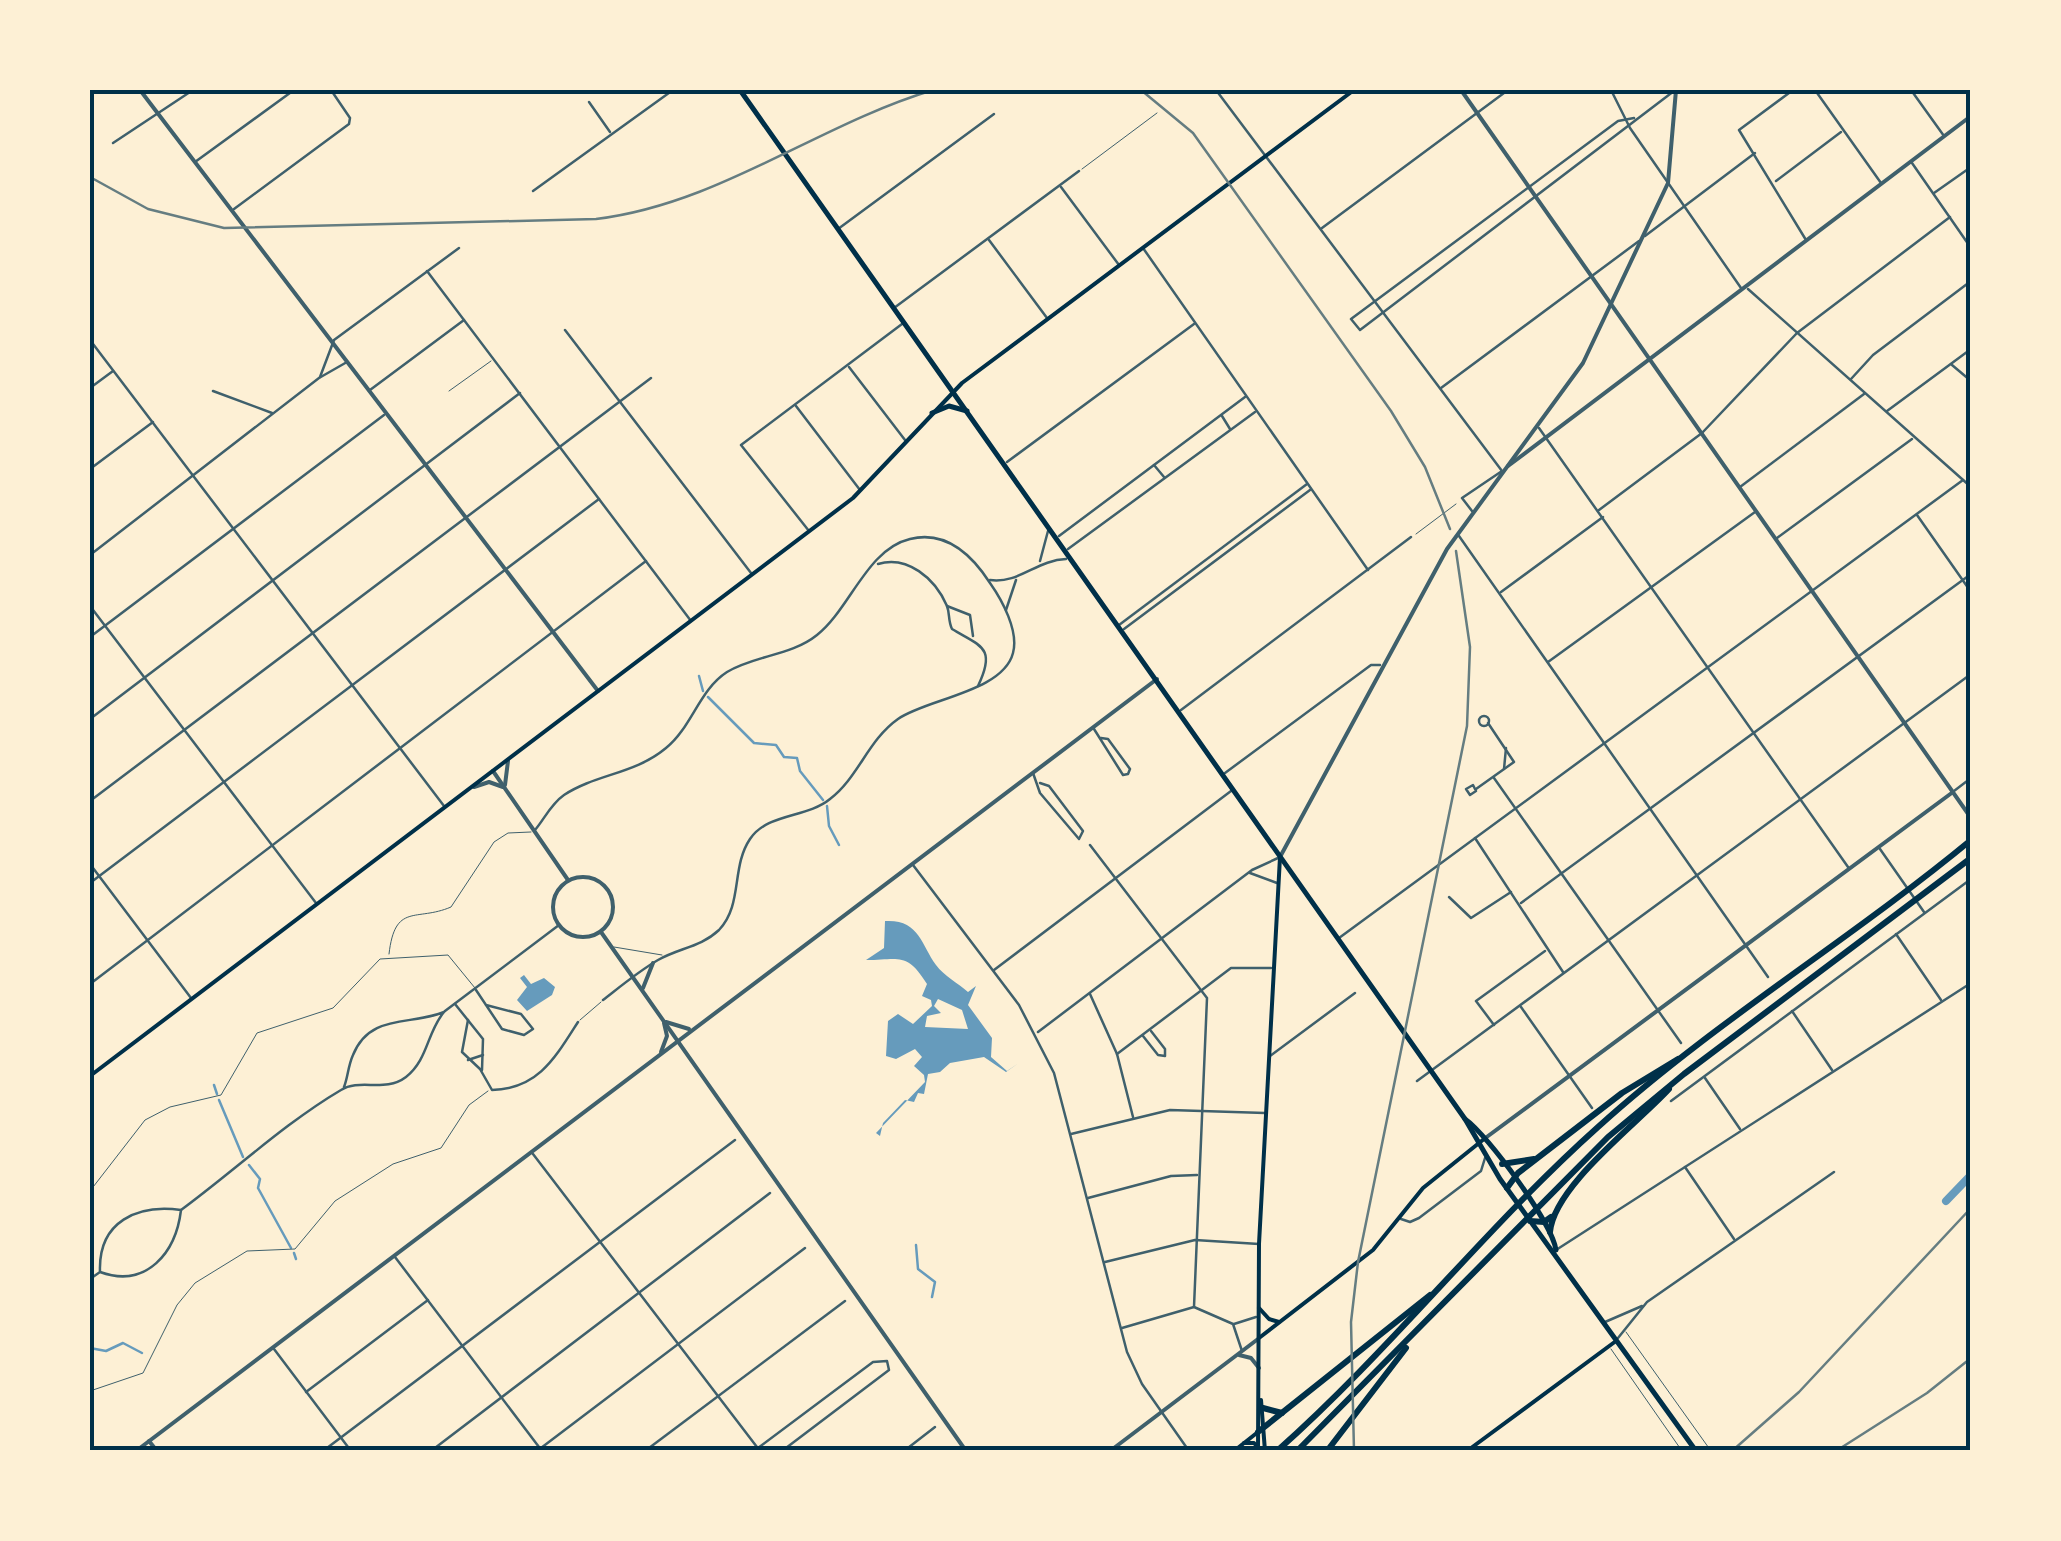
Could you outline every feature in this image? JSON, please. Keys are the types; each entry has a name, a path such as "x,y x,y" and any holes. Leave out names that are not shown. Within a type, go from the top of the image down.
{"highway":[{"path":"1277,1450 1370,1362 1510,1212 1600,1126 1684,1057 1971,840"},
{"path":"1297,1451 1370,1381 1542,1200 1684,1074 1971,858"},
{"path":"1507,1188 1513,1178 1622,1094 1684,1057"},
{"path":"1530,1221 1544,1222 1552,1216 1580,1178 1684,1074"},
{"path":"1502,1164 1540,1157"},
{"path":"1550,1232 1552,1216"},
{"path":"1261,1429 1439,1288"},
{"path":"1327,1451 1418,1331"},
{"path":"1263,1408 1283,1412"}],"main road":[{"path":"740,90 1180,710 1436,1079 1544,1222 1556,1250"},
{"path":"90,1076 861,491 954,390 1354,90"},
{"path":"932,413 951,406 970,412"},
{"path":"1244,1443 1261,1450 1259,1244 1280,857"},
{"path":"1465,1119 1497,1174 1556,1250 1696,1451"},
{"path":"1259,1338 1377,1247 1429,1181 1484,1138"},
{"path":"1259,1308 1269,1319 1281,1322"},
{"path":"1467,1451 1617,1340"},
{"path":"1234,1451 1261,1429 1260,1395"}],"street":[{"path":"140,90 598,691"},
{"path":"114,143 194,90"},
{"path":"195,162 294,90"},
{"path":"233,212 351,121 331,90"},
{"path":"532,190 673,90"},
{"path":"1216,90 1502,471"},
{"path":"1461,90 1971,818"},
{"path":"1321,229 1508,90"},
{"path":"1611,90 1629,127 1744,288 1971,487"},
{"path":"1634,118 1625,118 1351,319 1360,330 1629,127 1634,118 1677,90"},
{"path":"1037,1033 1248,873 1280,857 1446,549 1581,367 1668,183 1677,90"},
{"path":"1793,90 1739,130 1807,241"},
{"path":"1815,90 1882,185"},
{"path":"1911,90 1944,137"},
{"path":"590,102 611,133"},
{"path":"893,309 1158,113"},
{"path":"837,230 994,114"},
{"path":"1472,511 1462,498 1971,116"},
{"path":"1774,182 1844,130"},
{"path":"1440,390 1755,154"},
{"path":"1911,162 1971,248"},
{"path":"1933,194 1971,167"},
{"path":"1060,186 1120,266"},
{"path":"1598,511 1702,433 1797,333 1950,217"},
{"path":"988,239 1047,319"},
{"path":"319,378 332,342 459,248"},
{"path":"1143,248 1368,570"},
{"path":"427,271 691,621"},
{"path":"1850,380 1873,354 1971,281"},
{"path":"369,390 464,320"},
{"path":"809,531 741,444 903,323"},
{"path":"1006,463 1196,323"},
{"path":"565,330 752,575"},
{"path":"90,340 445,808"},
{"path":"1886,412 1971,349"},
{"path":"449,392 493,358"},
{"path":"90,555 319,378 348,362"},
{"path":"1951,364 1971,381"},
{"path":"848,366 906,441"},
{"path":"90,388 114,370"},
{"path":"90,801 651,378"},
{"path":"212,390 273,414"},
{"path":"90,718 520,394"},
{"path":"1740,487 1865,394"},
{"path":"1058,537 1246,396"},
{"path":"796,406 861,491"},
{"path":"1067,550 1256,410"},
{"path":"90,637 386,413"},
{"path":"1221,415 1230,429"},
{"path":"90,469 153,422"},
{"path":"1538,426 1849,868"},
{"path":"1776,539 1914,437"},
{"path":"1154,465 1165,478"},
{"path":"1338,938 1964,480"},
{"path":"1121,627 1308,483"},
{"path":"1121,627 1312,489"},
{"path":"90,883 599,499"},
{"path":"1180,710 1456,504"},
{"path":"1548,662 1756,512"},
{"path":"1917,514 1971,592"},
{"path":"1500,593 1603,517"},
{"path":"1039,562 1049,524"},
{"path":"1458,531 1768,978"},
{"path":"90,1390 135,1378 147,1370 177,1306 191,1286 247,1251 296,1249 334,1201 393,1164 441,1148 470,1105 492,1090 531,1082 559,1055 578,1022 603,1000 653,963 703,942 724,923 732,908 740,858 757,830 830,799 876,738 902,716 977,687 1012,657 1006,611 988,580 959,548 931,538 901,542 873,566 842,610 820,632 795,648 751,660 723,675 667,748 631,771 566,794 534,831 506,834 494,842 451,907 412,914 399,922 392,932 388,957"},
{"path":"1220,549 1224,554"},
{"path":"873,566 905,560 947,606 970,615 973,637 986,658 977,687"},
{"path":"988,580 1016,578 1039,562 1073,560"},
{"path":"90,984 646,561"},
{"path":"1520,903 1971,574"},
{"path":"1006,611 1016,578"},
{"path":"90,606 317,904"},
{"path":"947,606 952,629 973,637"},
{"path":"1224,774 1371,665 1384,666"},
{"path":"1418,1082 1971,674"},
{"path":"136,1451 1158,679"},
{"path":"1476,789 1503,772 1514,758 1488,724"},
{"path":"1093,728 1123,775 1128,774 1130,768 1108,739 1101,738"},
{"path":"1503,772 1506,746"},
{"path":"507,790 508,760"},
{"path":"493,771 568,880"},
{"path":"1032,773 1040,783 1050,786 1084,831 1082,837 1075,839 1040,793 1040,783"},
{"path":"1494,778 1680,1043"},
{"path":"1484,1138 1971,778"},
{"path":"470,788 489,782 507,790"},
{"path":"993,971 1234,789"},
{"path":"1474,838 1564,974"},
{"path":"1090,844 1207,998 1194,1307"},
{"path":"1878,847 1924,913"},
{"path":"90,864 192,999"},
{"path":"912,864 1037,1033 1054,1072 1133,1368 1188,1451"},
{"path":"1248,873 1278,884"},
{"path":"590,877 609,891 613,914 601,932 579,937 559,926 554,900 568,880 590,877"},
{"path":"1671,1101 1971,879"},
{"path":"1449,897 1471,918 1512,891"},
{"path":"344,1088 352,1056 369,1032 390,1021 419,1020 444,1012 559,926"},
{"path":"601,932 966,1451"},
{"path":"1896,934 1942,1002"},
{"path":"611,946 666,956"},
{"path":"1494,1025 1476,1001 1546,950"},
{"path":"90,1191 144,1120 170,1107 222,1095 258,1032 328,1011 351,992 373,963 388,957 448,955 475,989 486,1005 507,1032 524,1035 534,1029 517,1012 486,1005"},
{"path":"643,992 653,963"},
{"path":"1117,1054 1234,967 1274,968"},
{"path":"1556,1250 1971,984"},
{"path":"1090,993 1117,1054 1134,1117"},
{"path":"1269,1056 1354,993"},
{"path":"455,1004 483,1039 482,1072"},
{"path":"1520,1006 1592,1108"},
{"path":"1792,1011 1833,1072"},
{"path":"90,1280 100,1272 106,1238 122,1219 151,1208 182,1210 344,1088 374,1088 400,1081 418,1064 430,1032 444,1012"},
{"path":"662,1019 678,1029 694,1028"},
{"path":"660,1054 666,1036 662,1019"},
{"path":"419,1020 430,1032"},
{"path":"468,1020 461,1047 466,1060 482,1072 492,1090"},
{"path":"1142,1035 1158,1055 1164,1056 1166,1048 1150,1029"},
{"path":"466,1060 476,1061 483,1054"},
{"path":"1704,1076 1741,1130"},
{"path":"1070,1134 1170,1110 1266,1113"},
{"path":"323,1451 735,1140"},
{"path":"531,1151 757,1450 874,1362 887,1360 888,1370 782,1451"},
{"path":"1400,1218 1416,1220 1482,1171 1485,1156"},
{"path":"1684,1166 1735,1240"},
{"path":"1482,1171 1497,1174"},
{"path":"1605,1322 1643,1306 1834,1172"},
{"path":"1088,1198 1171,1176 1198,1175"},
{"path":"431,1451 770,1193"},
{"path":"100,1272 129,1275 158,1264 175,1242 182,1210"},
{"path":"1104,1263 1194,1240 1259,1244"},
{"path":"394,1256 540,1450 805,1248"},
{"path":"306,1392 428,1300"},
{"path":"645,1451 845,1300"},
{"path":"1617,1340 1643,1306"},
{"path":"1121,1328 1194,1307 1233,1324 1259,1316"},
{"path":"1233,1324 1242,1351"},
{"path":"1610,1329 1623,1331 1711,1451"},
{"path":"1111,1451 1259,1338"},
{"path":"1609,1346 1682,1451"},
{"path":"272,1348 351,1451"},
{"path":"1235,1356 1248,1356 1259,1368"},
{"path":"904,1451 936,1427"},
{"path":"149,1441 156,1451"},
{"path":"1696,1451 1706,1444"}],"water":[{"path":"885,921 896,921 912,929 943,973 968,992 976,986 968,1005 992,1038 991,1057 1007,1071 1020,1062 1006,1072 984,1057 950,1063 940,1072 928,1074 924,1094 918,1093 914,1102 907,1100 925,1082 924,1075 914,1066 922,1057 915,1049 896,1059 886,1056 888,1021 898,1014 913,1024 932,1006 931,1000 922,996 927,984 914,966 894,959 866,960 884,948","holes":["938,999 962,1010 968,1029 925,1027 927,1016 941,1013 934,1006"]},
{"path":"524,975 531,984 544,978 555,987 552,995 527,1011 517,1000 527,987 520,978"}],"waterway":[{"path":"699,676 703,691"},
{"path":"708,697 754,743 776,745 784,757 797,758 800,771 823,800"},
{"path":"827,806 829,826 839,845"},
{"path":"214,1085 217,1094"},
{"path":"219,1100 243,1157"},
{"path":"249,1165 260,1179 258,1188 291,1248"},
{"path":"1946,1201 1971,1175"},
{"path":"916,1245 918,1269 935,1282 932,1297"},
{"path":"294,1253 296,1259"},
{"path":"90,1348 106,1351 123,1343 142,1353"}],"railway":[{"path":"90,177 148,209 224,228 596,219 641,211 726,181 849,123 933,90"},
{"path":"1141,90 1193,133 1391,411 1425,467 1450,529"},
{"path":"1354,1451 1351,1322 1358,1262 1467,726 1470,647 1456,551"},
{"path":"1732,1451 1799,1392 1971,1208"},
{"path":"1836,1451 1927,1393 1971,1358"}]}
